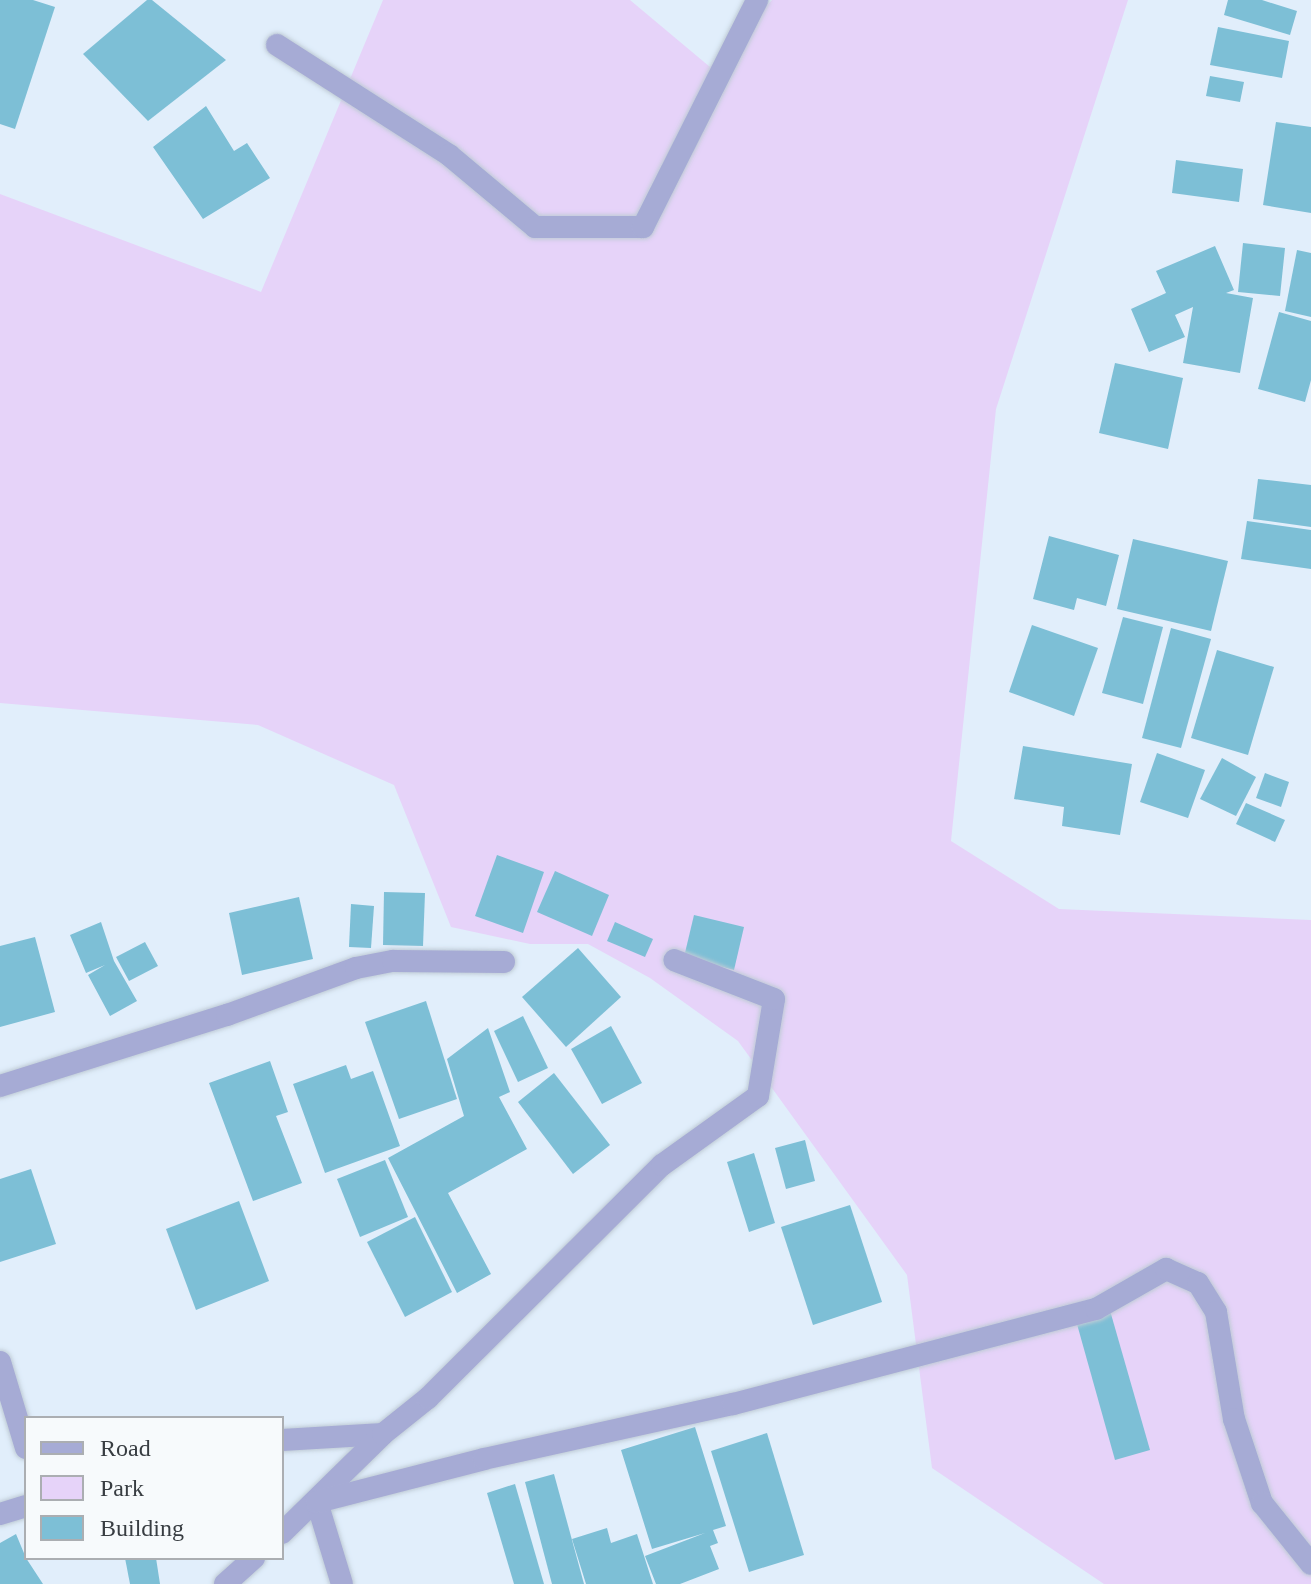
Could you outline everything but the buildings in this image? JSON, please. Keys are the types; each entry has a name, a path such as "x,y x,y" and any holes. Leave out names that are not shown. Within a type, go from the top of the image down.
{"street":[{"path":"277,45 449,155 535,227 643,227 757,0"},
{"path":"284,1531 383,1434 428,1398 662,1165 758,1096 774,999 674,960"},
{"path":"0,1086 227,1015 356,968 393,961 504,962"},
{"path":"317,1502 484,1459 733,1404 1096,1309 1166,1269 1198,1283 1216,1312 1234,1419 1262,1503 1311,1564"},
{"path":"0,1362 24,1441"},
{"path":"284,1440 383,1434"},
{"path":"317,1502 342,1584"},
{"path":"0,1514 24,1507"},
{"path":"225,1584 252,1560"}],"green space":[{"path":"383,0 630,0 710,67 772,0 1128,0 996,409 951,841 1059,909 1311,920 1311,1584 1104,1584 932,1468 907,1275 738,1041 650,978 588,944 530,944 451,927 394,785 258,725 0,703 0,194 261,292"}]}
